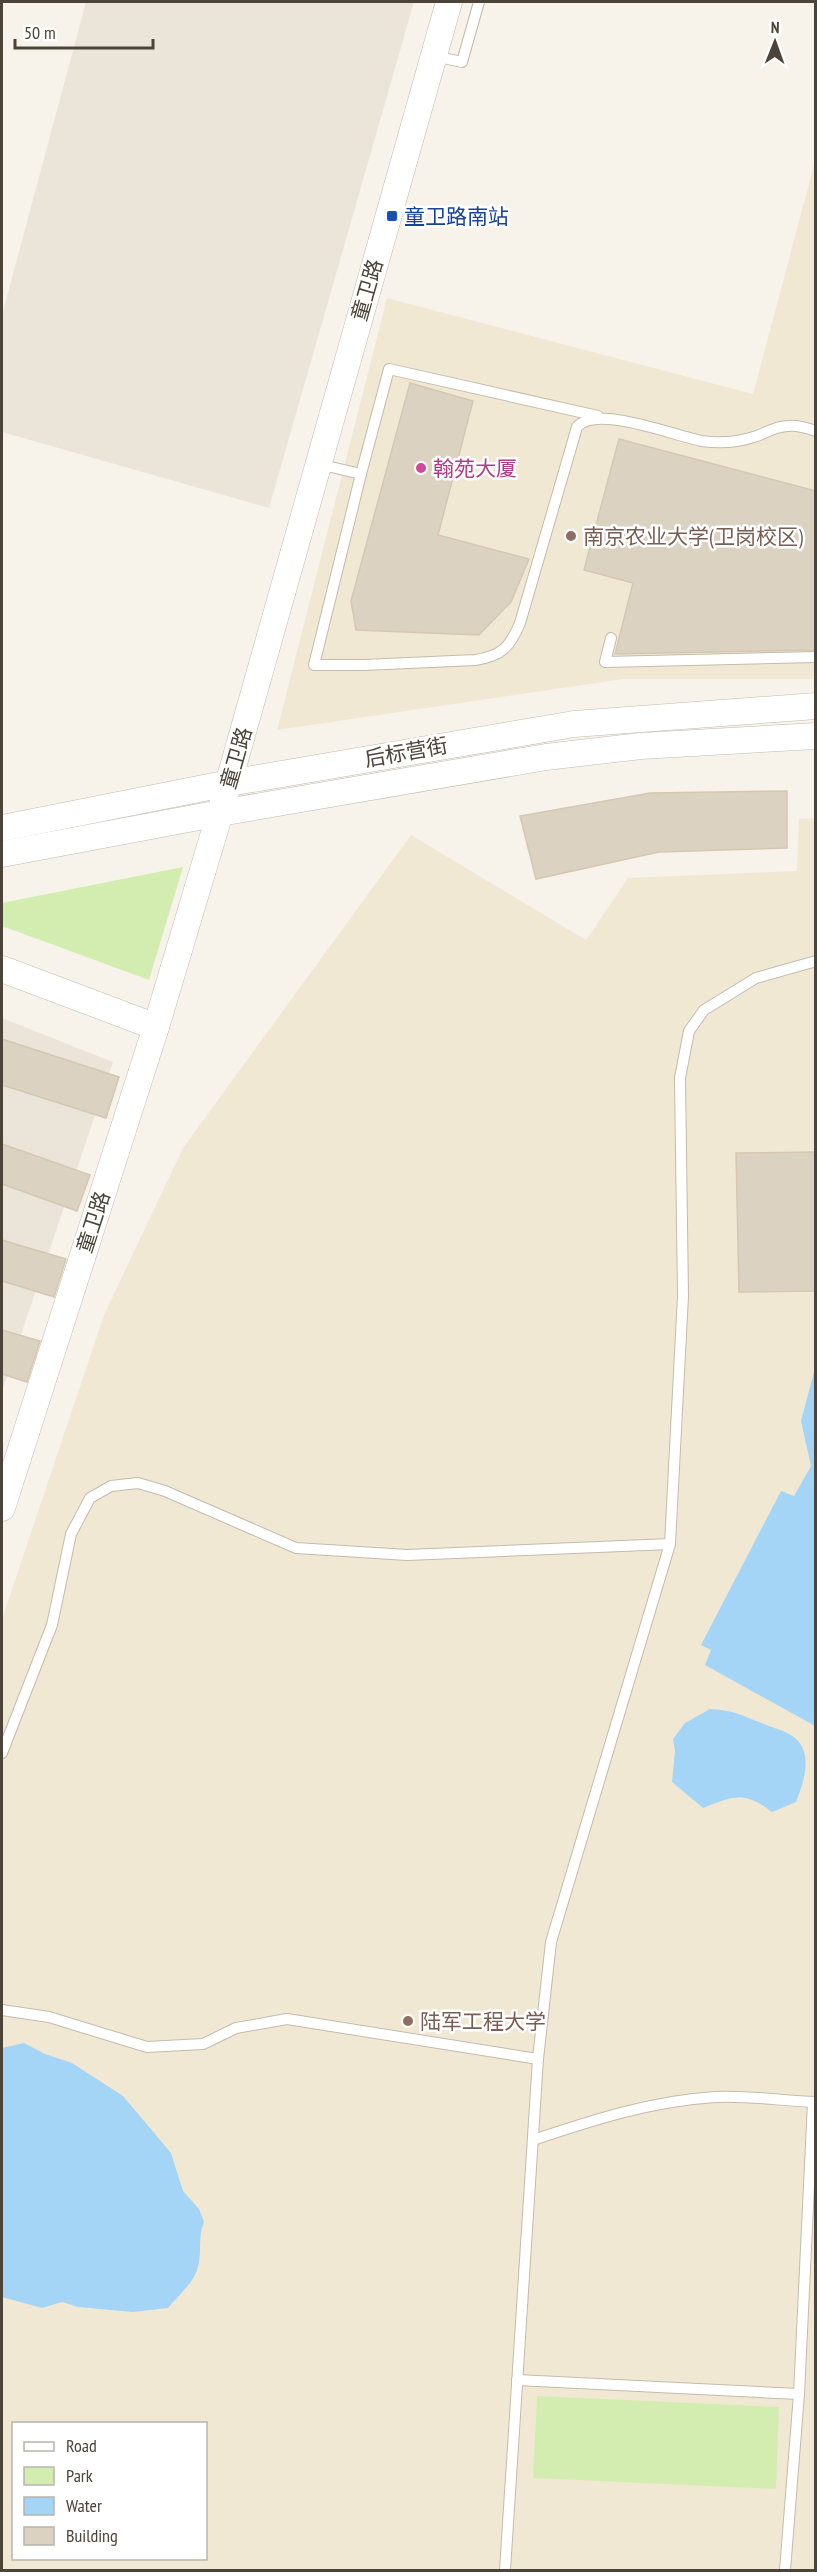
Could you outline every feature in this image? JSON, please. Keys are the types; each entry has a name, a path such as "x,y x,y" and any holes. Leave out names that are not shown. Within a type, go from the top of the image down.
{"street":[{"name":"童卫路","path":"2,1508 156,1027 229,783 449,2"},
{"name":"后标营街","path":"2,828 229,783 574,724 816,706"},
{"name":"后标营街","path":"2,854 220,813 546,757 641,746 816,736"},
{"path":"2,969 156,1027"}],"lane":[{"path":"434,56 462,62 479,2"},
{"path":"608,418 586,420 577,427 520,623 513,640 502,651 490,658 364,665 314,665 388,369 608,418 714,442 746,440 789,426 816,431"},
{"path":"318,464 361,474"},
{"path":"611,638 604,662 816,657"},
{"path":"505,2571 538,2059 552,1942 670,1544 683,1296 680,1143 682,1066 689,1031 704,1010 756,978 816,961"},
{"path":"2,1753 51,1625 71,1534 90,1498 111,1486 138,1482 165,1491 296,1548 406,1555 670,1544"},
{"path":"2,2010 49,2017 147,2047 203,2044 237,2028 287,2019 538,2059"},
{"path":"533,2140 602,2117 659,2102 718,2097 814,2102 799,2394 785,2571"},
{"path":"517,2380 799,2394"}],"shaded area":[{"path":"86,2 414,2 269,508 2,432 2,315"},
{"name":"南京农业大学(卫岗校区)","path":"815,161 815,679 623,679 277,730 387,298 753,394"},
{"name":"陆军工程大学","path":"815,818 815,2570 2,2570 2,1619 104,1315 183,1148 411,835 586,940 628,878 797,871 799,819"},
{"path":"2,1018 113,1062 2,1391"}],"green space":[{"path":"183,867 149,980 2,926 2,903"},
{"path":"537,2396 779,2407 776,2489 533,2478"}],"water":[{"path":"814,1372 815,1726 705,1665 711,1650 701,1645 781,1491 794,1496 811,1466 801,1421"},
{"path":"710,1709 738,1714 786,1732 797,1740 802,1746 806,1762 804,1779 796,1802 772,1812 745,1798 730,1799 703,1808 672,1782 675,1751 673,1739 685,1723"},
{"path":"24,2043 45,2054 72,2063 123,2096 171,2153 183,2191 199,2209 204,2222 199,2264 195,2275 168,2308 133,2312 78,2307 62,2302 42,2308 2,2297 2,2048"}],"building":[{"name":"翰苑大厦","path":"410,383 473,401 438,535 529,559 511,602 479,635 356,630 351,601"},
{"path":"619,439 816,491 816,650 615,654 633,583 584,570"},
{"path":"787,791 787,848 659,852 536,879 520,816 650,793"},
{"path":"2,1039 119,1077 106,1118 2,1085"},
{"path":"2,1144 90,1175 77,1211 2,1184"},
{"path":"816,1152 816,1291 739,1292 736,1153"},
{"path":"2,1240 66,1259 54,1297 2,1281"},
{"path":"2,1330 40,1341 27,1382 2,1374"}],"place":[{"name":"童卫路南站","path":"392,216"},
{"name":"翰苑大厦","path":"421,468"},
{"name":"南京农业大学(卫岗校区)","path":"571,536"},
{"name":"陆军工程大学","path":"408,2021"}]}
